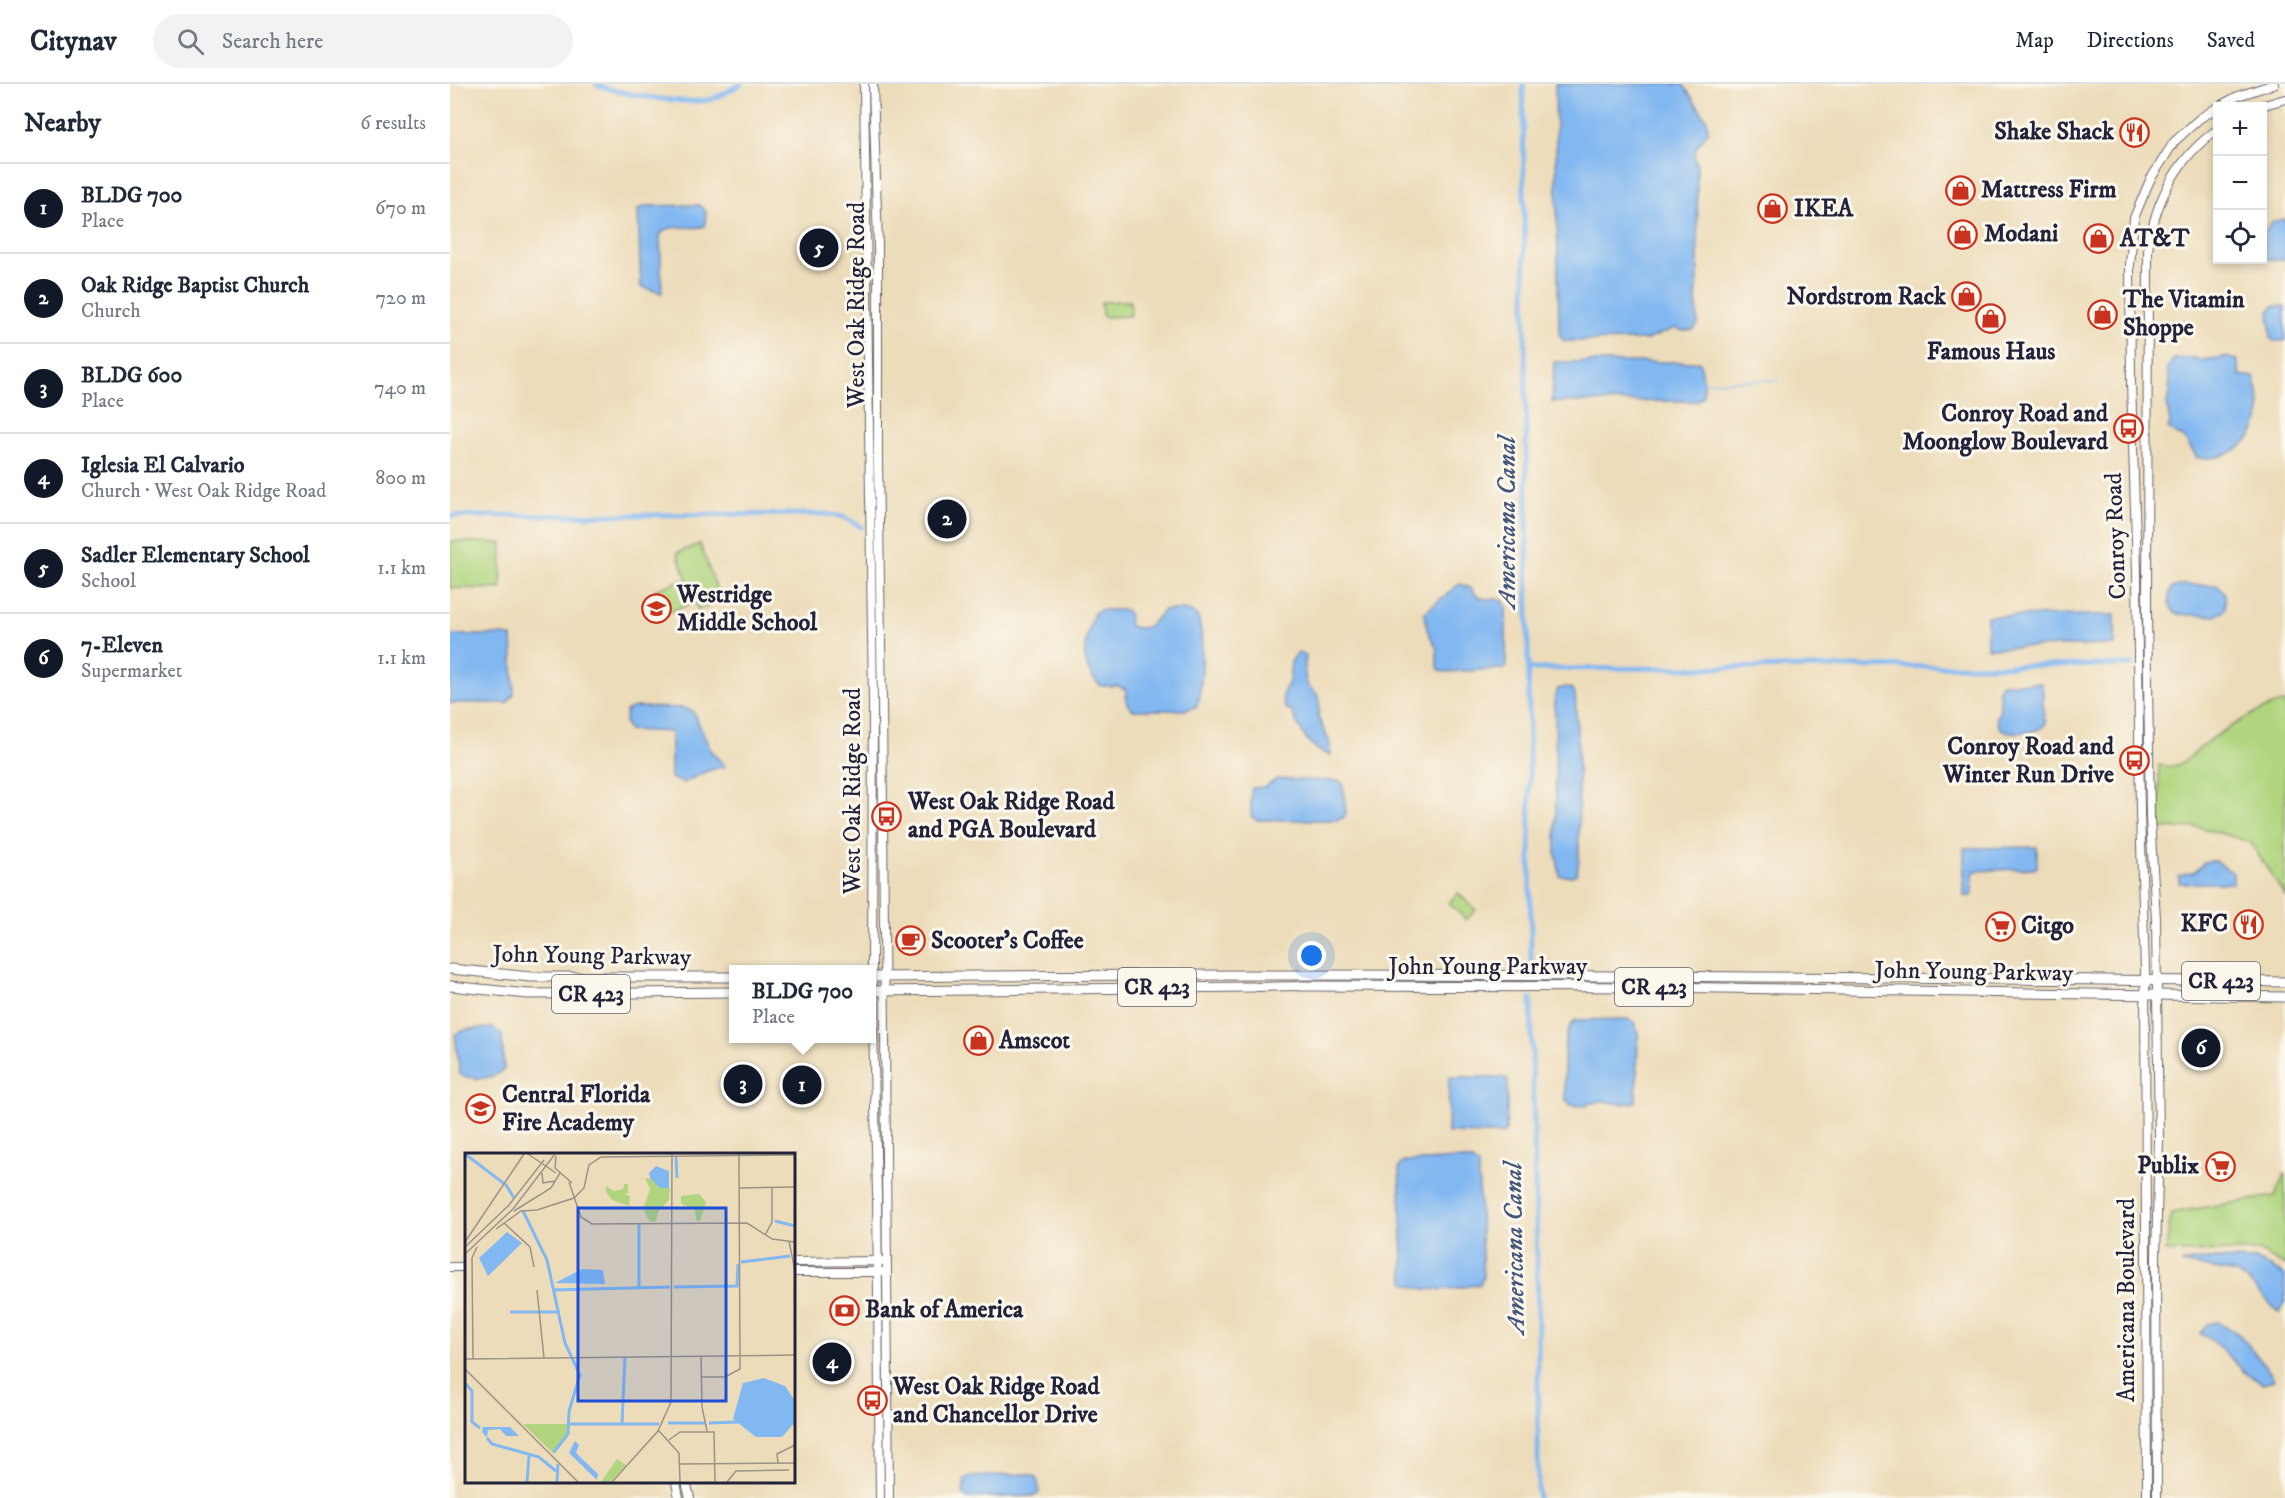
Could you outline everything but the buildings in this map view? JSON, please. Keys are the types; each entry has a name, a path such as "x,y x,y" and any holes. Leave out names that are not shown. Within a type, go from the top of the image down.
{"highway":[{"name":"John Young Parkway","path":"450,969 531,977 729,977"},
{"name":"John Young Parkway","path":"876,977 1322,973 2285,982"},
{"path":"1299,986 1314,981 1322,973"},
{"path":"1654,987 1660,980 1674,975"},
{"name":"John Young Parkway","path":"450,986 528,994 729,992"},
{"name":"John Young Parkway","path":"1299,986 1654,987 2285,997"},
{"name":"John Young Parkway","path":"876,991 1254,987"}],"main road":[{"name":"John Young Parkway","path":"1254,987 1299,986"}],"street":[{"name":"West Oak Ridge Road","path":"864,84 868,361 874,420 874,457 878,460 882,682 886,1200 881,1261"},
{"name":"West Oak Ridge Road","path":"872,965 873,409 878,256 873,84"},
{"name":"Conroy Road","path":"2227,102 2274,84"},
{"path":"2267,104 2285,99"},
{"name":"Conroy Road","path":"2145,995 2131,382 2131,249 2134,218 2150,180 2174,142 2199,118 2213,110"},
{"name":"Conroy Road","path":"2157,995 2156,919 2150,818 2147,611 2148,250 2151,227 2166,188 2178,168 2196,147 2213,132"},
{"path":"865,139 870,145 870,172 875,174"},
{"path":"867,209 871,214 871,240 878,256"},
{"path":"872,605 876,609 876,665 882,682"},
{"path":"873,780 883,779"},
{"name":"Americana Boulevard","path":"2145,995 2147,1498"},
{"name":"Americana Boulevard","path":"2157,995 2157,1498"},
{"name":"West Oak Ridge Road","path":"873,1043 881,1261 880,1498"},
{"path":"2146,1120 2151,1131 2158,1138"},
{"path":"875,1131 881,1142 882,1185 886,1200"},
{"path":"2147,1198 2158,1198"},
{"path":"795,1262 881,1261"},
{"path":"795,1272 881,1272"},
{"name":"West Oak Ridge Road","path":"881,1272 889,1498"},
{"path":"880,1460 884,1463 884,1475 888,1478"},
{"path":"676,1483 679,1498"},
{"path":"686,1483 690,1498"}],"green space":[{"path":"1130,301 1131,314 1128,316 1105,317 1102,315 1101,302"},
{"path":"450,541 502,543 501,589 450,588"},
{"path":"700,544 721,601 698,610 677,553"},
{"path":"682,580 691,604 664,614 655,590"},
{"path":"2285,703 2285,896 2250,842 2199,827 2160,829 2159,765 2171,766 2182,763 2211,739 2231,727 2263,709"},
{"path":"1458,893 1476,910 1466,920 1449,903"},
{"path":"2285,1172 2285,1266 2259,1251 2166,1252 2171,1213 2275,1196"}],"water":[{"path":"1555,84 1683,84 1707,120 1708,132 1695,151 1698,324 1694,329 1683,331 1675,328 1647,340 1564,341 1559,334"},
{"path":"700,205 706,212 705,226 669,228 660,235 662,293 641,287 638,210 645,206"},
{"path":"2285,219 2285,260 2267,259 2267,228 2272,222"},
{"path":"2273,306 2285,306 2285,341 2274,341 2271,338 2269,312"},
{"path":"2226,357 2237,360 2240,375 2254,377 2260,402 2259,418 2249,439 2232,452 2221,456 2197,458 2185,439 2168,429 2170,424 2167,404 2170,385 2167,368 2174,359 2201,360"},
{"path":"1554,362 1700,362 1704,384 1703,396 1697,401 1552,402"},
{"path":"1459,584 1471,588 1477,596 1503,600 1506,607 1506,667 1503,669 1445,672 1439,670 1437,649 1427,630 1425,612"},
{"path":"2181,585 2218,585 2225,594 2225,609 2216,616 2176,614 2170,605 2169,595 2172,588"},
{"path":"1100,610 1126,610 1129,615 1129,626 1136,628 1150,625 1164,610 1185,610 1196,615 1201,631 1202,660 1200,690 1196,707 1185,710 1133,710 1126,701 1126,690 1119,686 1101,686 1093,678 1085,660 1085,651 1094,613"},
{"path":"2115,615 2115,645 1987,648 1987,616"},
{"path":"450,635 512,637 514,694 507,703 450,703"},
{"path":"1297,653 1306,655 1306,681 1309,688 1318,696 1318,717 1329,741 1331,755 1323,753 1311,744 1301,731 1291,710 1286,709 1283,702 1283,693 1289,682 1291,662"},
{"path":"2002,683 2042,683 2046,723 2044,726 2034,731 2016,732 2006,731 1999,727 1997,723 2000,709 1998,689"},
{"path":"1566,687 1572,689 1575,694 1578,747 1579,860 1577,873 1573,876 1560,876 1556,853 1555,698 1558,689"},
{"path":"635,707 684,708 693,711 711,751 725,766 707,771 683,783 671,778 671,732 629,730 625,723 626,713 627,710"},
{"path":"1277,779 1340,781 1343,785 1346,813 1343,818 1336,820 1256,820 1251,816 1252,788 1265,787"},
{"path":"2037,847 2037,868 1975,871 1972,896 1964,896 1964,848"},
{"path":"2215,861 2233,873 2233,883 2179,883 2179,876 2195,872 2204,862"},
{"path":"1627,1019 1635,1022 1638,1034 1636,1101 1627,1104 1602,1101 1580,1106 1570,1104 1565,1098 1564,1056 1567,1034 1571,1026 1576,1020"},
{"path":"494,1028 502,1035 504,1069 483,1078 460,1075 455,1034 468,1029"},
{"path":"1449,1077 1508,1079 1506,1131 1502,1134 1448,1133"},
{"path":"1470,1160 1478,1165 1483,1278 1480,1284 1452,1289 1411,1286 1404,1282 1399,1167 1403,1162"},
{"path":"2207,1259 2257,1260 2285,1275 2285,1301 2279,1313 2249,1282 2236,1273 2181,1263"},
{"path":"2217,1322 2242,1337 2274,1380 2263,1383 2255,1379 2240,1368 2206,1335 2200,1333 2208,1324"},
{"path":"1027,1474 1035,1476 1038,1482 1039,1493 1035,1496 966,1498 963,1495 965,1479 968,1477"}],"waterway":[{"path":"596,84 636,95 687,101 712,99 741,84"},
{"name":"Americana Canal","path":"1523,84 1531,961"},
{"path":"1704,382 1778,380"},
{"path":"450,516 825,514 843,517 862,527"},
{"path":"1528,669 2132,665"},
{"name":"Americana Canal","path":"1531,998 1538,1312 1538,1498"}],"place":[{"name":"Shake Shack","path":"2135,132"},
{"name":"Mattress Firm","path":"1960,190"},
{"name":"IKEA","path":"1773,209"},
{"name":"Modani","path":"1963,234"},
{"name":"AT&T","path":"2099,239"},
{"name":"Sadler Elementary School","path":"819,248"},
{"name":"Nordstrom Rack","path":"1967,297"},
{"name":"The Vitamin Shoppe","path":"2102,314"},
{"name":"Famous Haus","path":"1991,319"},
{"name":"Conroy Road and Moonglow Boulevard","path":"2129,428"},
{"name":"Oak Ridge Baptist Church","path":"947,519"},
{"name":"Westridge Middle School","path":"656,609"},
{"name":"Conroy Road and Winter Run Drive","path":"2135,761"},
{"name":"West Oak Ridge Road and PGA Boulevard","path":"887,816"},
{"name":"KFC","path":"2249,924"},
{"name":"Citgo","path":"2000,926"},
{"name":"Scooter's Coffee","path":"910,941"},
{"name":"Amscot","path":"978,1041"},
{"name":"7-Eleven","path":"2201,1048"},
{"name":"BLDG 600","path":"743,1084"},
{"name":"BLDG 700","path":"802,1085"},
{"name":"Central Florida Fire Academy","path":"481,1109"},
{"name":"Publix","path":"2220,1166"},
{"name":"Bank of America","path":"844,1310"},
{"name":"Iglesia El Calvario","path":"832,1362"},
{"name":"West Oak Ridge Road and Chancellor Drive","path":"872,1401"}]}
